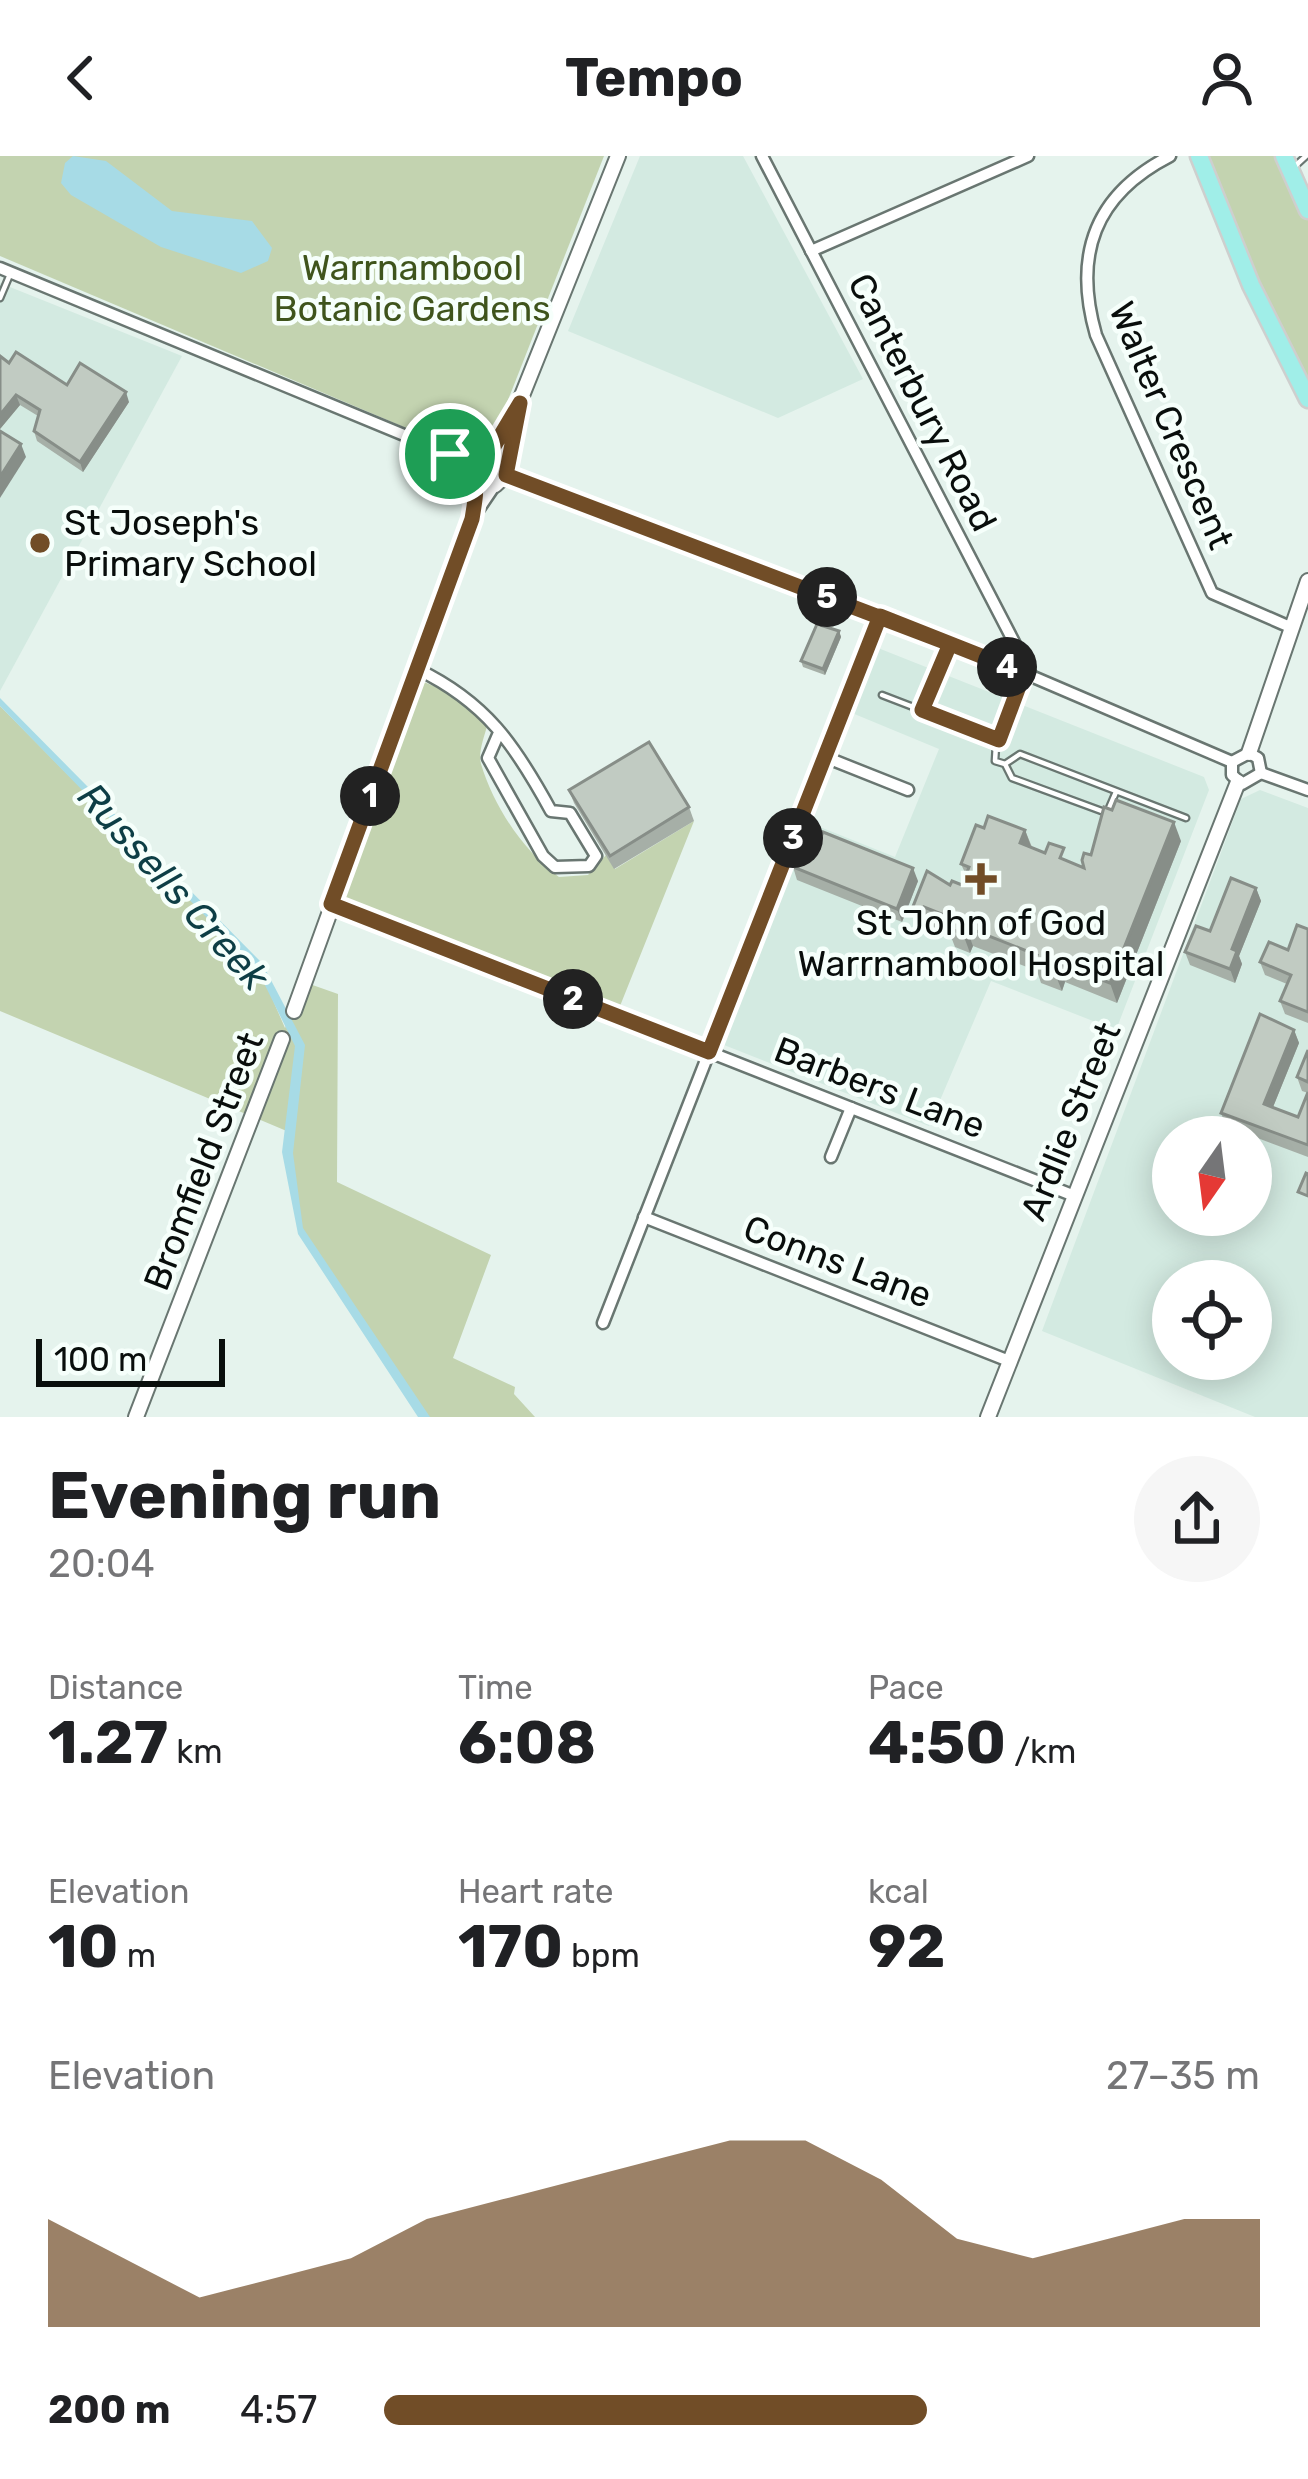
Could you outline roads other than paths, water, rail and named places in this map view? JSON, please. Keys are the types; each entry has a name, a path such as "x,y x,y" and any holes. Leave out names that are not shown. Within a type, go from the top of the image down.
{"highway":[{"path":"1198,156 1267,321 1308,398"},
{"path":"1287,163 1308,210"}],"street":[{"name":"Bromfield Street","path":"136,1417 294,1011 472,519 618,156"},
{"name":"Canterbury Road","path":"762,156 1028,675"},
{"path":"811,251 1028,156"},
{"name":"Walter Crescent","path":"1170,156 1120,189 1105,212 1090,243 1085,297 1096,335 1212,593 1291,627"},
{"path":"5,270 492,474 880,616 1232,762"},
{"name":"Bromfield Street","path":"487,454 520,403"},
{"path":"450,454 487,454"},
{"path":"487,454 492,474"},
{"path":"487,454 492,474"},
{"path":"1232,762 1249,753 1308,581"},
{"path":"603,1323 880,616"},
{"path":"417,669 462,691 493,721 498,735 518,750 550,811"},
{"path":"498,735 488,758 527,828 555,867 589,866 596,856 570,813 550,811 527,828"},
{"path":"1249,753 1258,758 1261,773"},
{"path":"825,757 908,790"},
{"path":"1232,762 1238,782 1252,783 1261,773"},
{"path":"1261,773 1308,790"},
{"name":"Ardlie Street","path":"990,1416 1072,1195 1238,782"},
{"name":"Barbers Lane","path":"331,904 1072,1195"},
{"path":"831,1157 851,1108"},
{"name":"Conns Lane","path":"644,1217 1009,1360"}],"lane":[{"path":"1287,163 1306,156"},
{"path":"0,298 5,270"},
{"path":"922,710 950,644"},
{"path":"1028,675 995,760 1005,764 1012,778 1107,813 1116,791"},
{"path":"882,695 999,740"},
{"path":"1005,764 1020,754 1186,818"}],"water":[{"path":"73,156 106,161 172,211 252,221 272,248 268,261 241,273 161,247 71,195 61,183 65,163"},
{"path":"0,698 262,963 305,1045 293,1153 303,1228 430,1417 418,1417 298,1234 282,1152 295,1046 257,969 0,706"}],"place":[{"name":"St Joseph's Primary School","path":"40,543"},
{"name":"St John of God Warrnambool Hospital","path":"981,879"}],"park label":[{"name":"Warrnambool Botanic Gardens","path":"412,288"}],"water label":[{"name":"Russells Creek","path":"174,886"}]}
